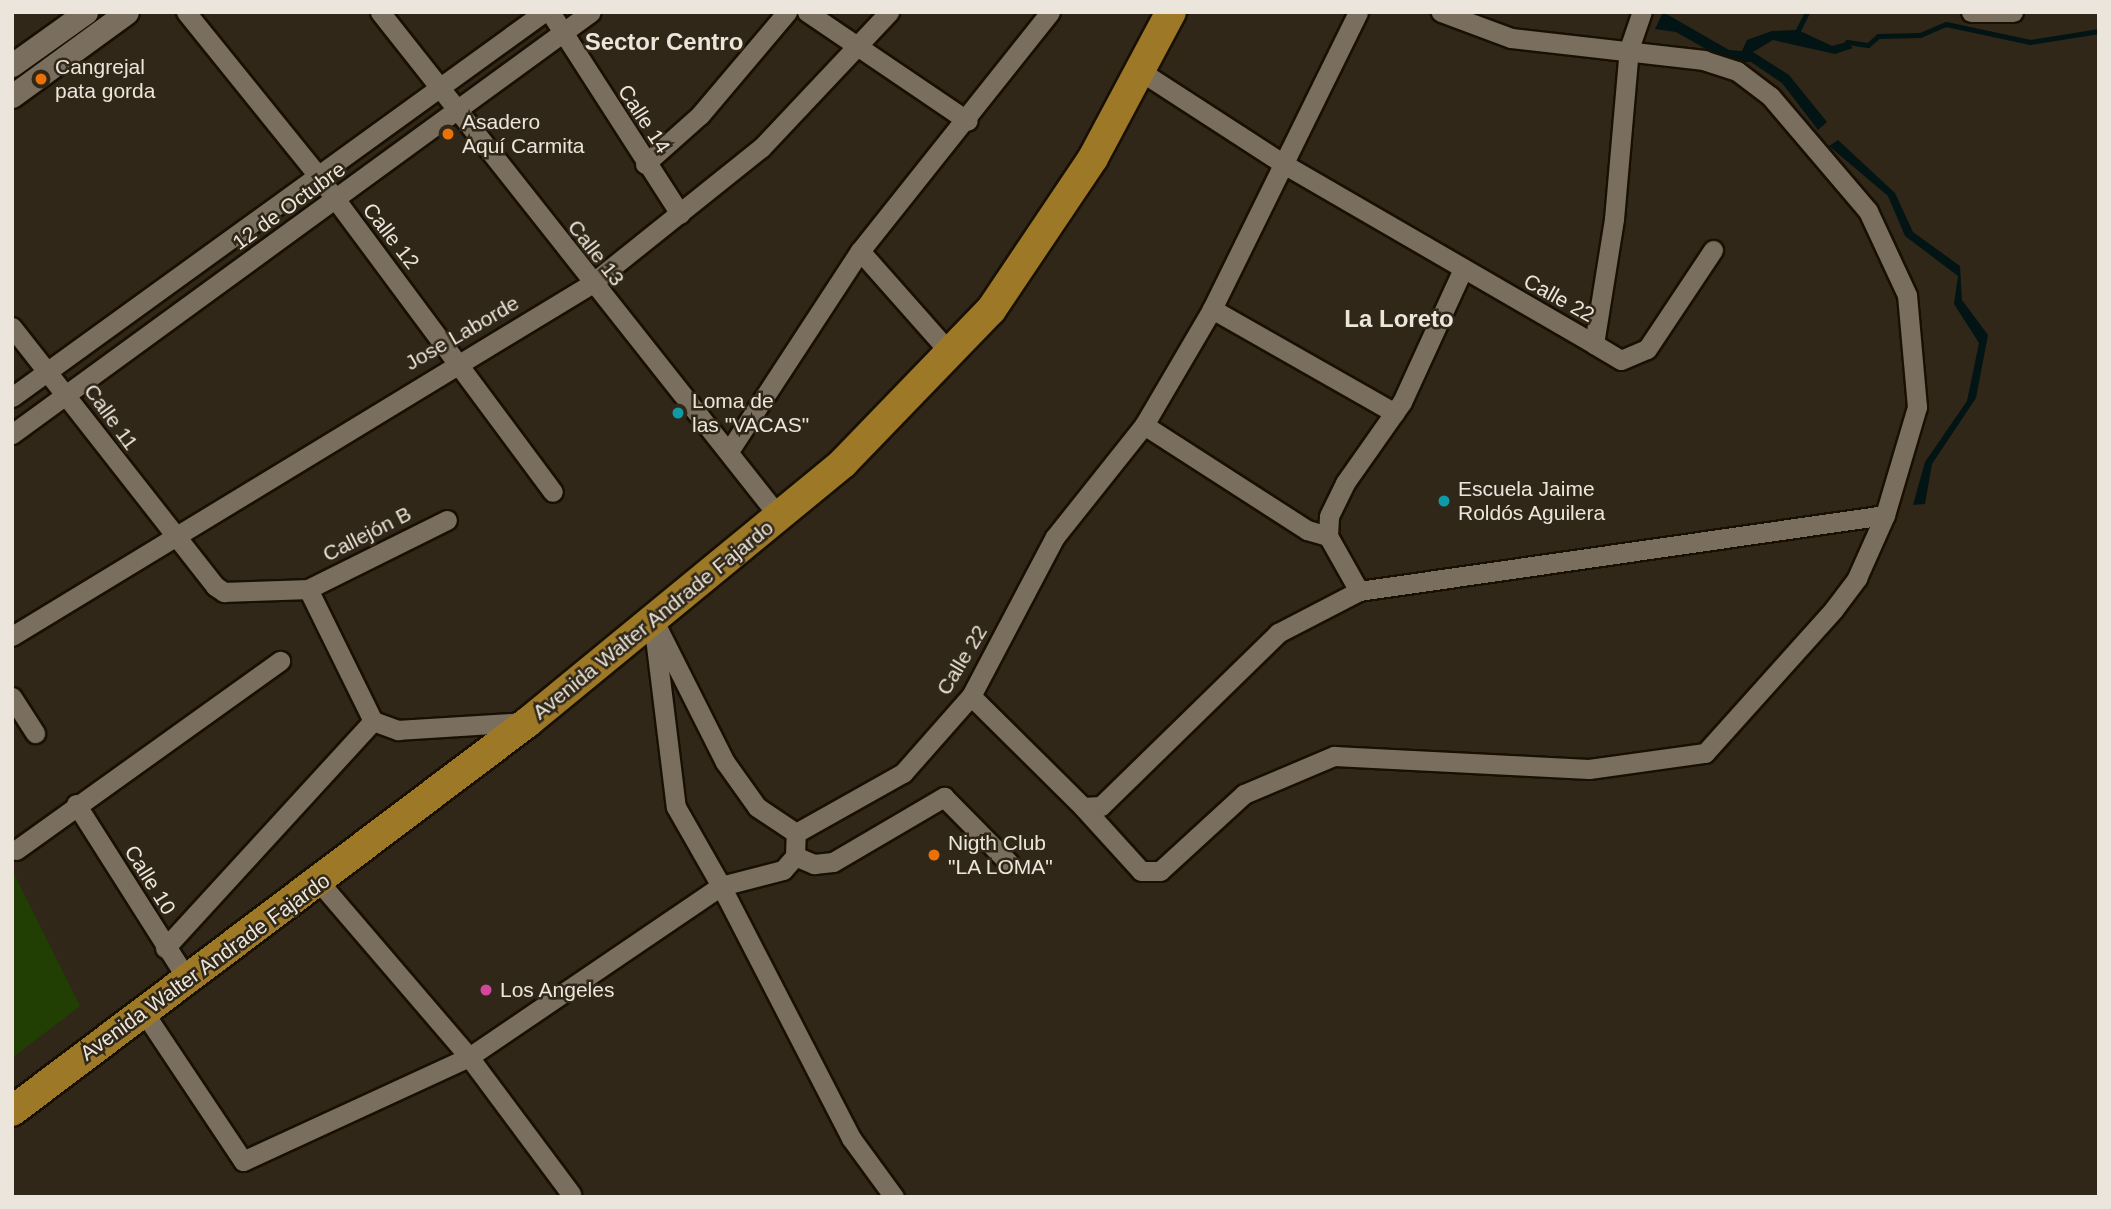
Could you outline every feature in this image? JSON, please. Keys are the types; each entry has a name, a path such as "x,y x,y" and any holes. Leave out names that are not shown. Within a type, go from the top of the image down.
{"main road":[{"name":"Avenida Walter Andrade Fajardo","path":"12,1111 143,1011 320,883 653,621 780,518 952,355 1046,234 1171,12"}],"street":[{"path":"12,65 86,12"},
{"path":"12,96 127,12"},
{"name":"Calle 12","path":"186,12 316,173 458,360 553,492"},
{"name":"Calle 13","path":"380,12 440,83 591,284 729,451 780,518"},
{"name":"12 de Octubre","path":"12,397 440,83 544,12"},
{"name":"Calle 14","path":"550,12 645,164 680,214"},
{"name":"12 de Octubre","path":"12,435 591,12"},
{"path":"645,164 701,115 787,12"},
{"path":"807,12 968,121"},
{"name":"Jose Laborde","path":"12,636 458,360 591,284 761,148 854,46 890,12"},
{"path":"729,451 860,251 968,121 1050,12"},
{"path":"1282,163 1358,12"},
{"path":"971,696 1083,807 1141,871 1160,871 1244,794 1334,757 1590,769 1705,753 1834,609 1857,578 1885,515 1917,407 1914,324 1891,252 1868,211 1769,96 1737,71 1704,60 1629,49 1511,38 1441,12"},
{"name":"Calle 22","path":"1140,71 1282,163 1462,271 1594,344 1614,219 1629,49 1642,12"},
{"path":"1971,12 2013,12"},
{"name":"Calle 22","path":"796,833 904,773 971,696 1055,537 1144,425 1212,309 1282,163"},
{"path":"1594,344 1621,360 1647,349 1713,250"},
{"path":"860,251 952,355"},
{"path":"1359,591 1328,536 1329,516 1345,483 1395,413 1462,271"},
{"path":"1212,309 1395,413"},
{"name":"Calle 11","path":"12,327 67,395 170,536 220,591 308,589"},
{"path":"1144,425 1307,530 1328,536"},
{"path":"1083,807 1109,802 1278,633 1359,591 1885,515"},
{"name":"Callejón B","path":"308,589 447,520"},
{"path":"308,589 373,721 398,730 527,722"},
{"path":"143,1011 243,1161 469,1057 722,886 783,870 795,856 796,833 757,807 725,762 653,621"},
{"path":"653,621 670,785 851,1138 894,1197"},
{"path":"16,850 76,804 280,661"},
{"path":"12,697 35,733"},
{"path":"165,948 373,721"},
{"path":"795,856 814,864 833,862 944,797 1009,863"},
{"name":"Calle 10","path":"76,804 187,979"},
{"path":"320,883 469,1057 571,1194"}],"green space":[{"path":"12,870 80,1006 12,1058"}],"shaded area":[{"path":"1663,12 1729,50 1742,51 1747,40 1772,31 1798,30 1832,46 1847,42 1853,48 1835,54 1773,40 1753,52 1789,75 1827,122 1818,130 1782,83 1751,62 1729,62 1676,32 1655,29"},
{"path":"1838,140 1895,193 1913,232 1960,266 1962,300 1988,335 1976,398 1932,464 1925,504 1913,505 1925,462 1967,401 1979,343 1954,304 1958,276 1905,236 1888,196 1829,146"}],"waterway":[{"path":"1798,30 1807,12"},
{"path":"1847,42 1868,45 1878,36 1920,35 1946,24 2030,42 2099,31"}],"place":[{"name":"Cangrejal pata gorda","path":"41,79"},
{"name":"Asadero Aquí Carmita","path":"448,134"},
{"name":"Loma de las \"VACAS\"","path":"678,413"},
{"name":"Escuela Jaime Roldós Aguilera","path":"1444,501"},
{"name":"Nigth Club \"LA LOMA\"","path":"934,855"},
{"name":"Los Angeles","path":"486,990"}],"district":[{"name":"Sector Centro","path":"664,42"},
{"name":"La Loreto","path":"1399,319"}]}
